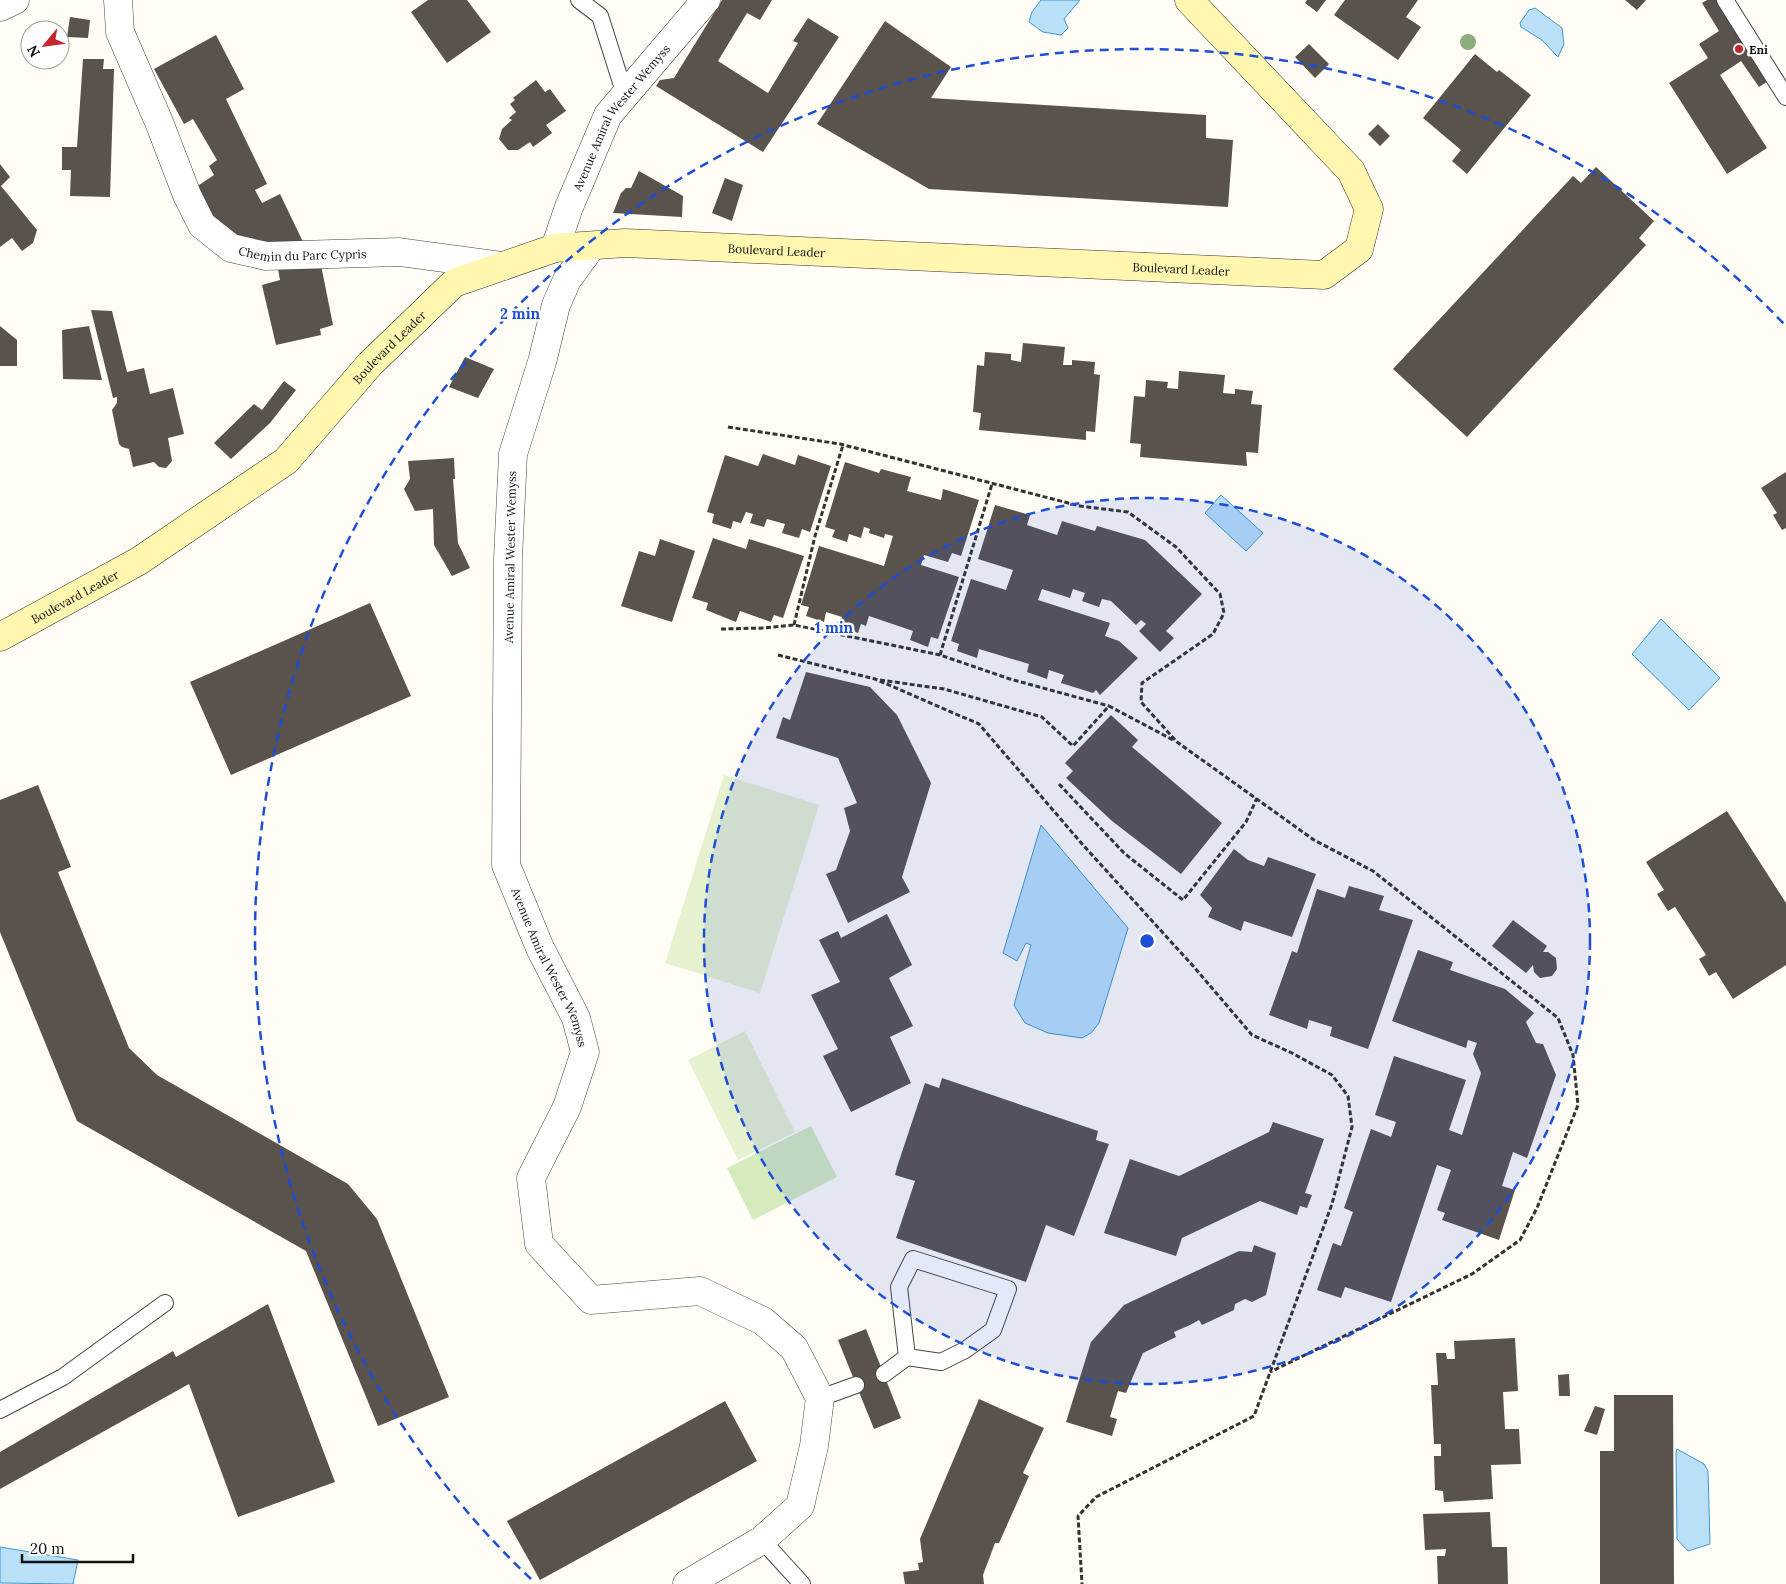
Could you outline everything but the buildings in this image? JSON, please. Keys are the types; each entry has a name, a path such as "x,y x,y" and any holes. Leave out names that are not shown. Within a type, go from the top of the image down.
{"street":[{"path":"0,7 15,0"},
{"name":"Chemin du Parc Cypris","path":"118,0 120,32 159,122 187,195 202,225 231,248 266,256 399,252 503,266"},
{"name":"Avenue Amiral Wester Wemyss","path":"555,248 569,207 608,115 706,0"},
{"name":"Boulevard Leader","path":"0,637 139,561 286,461 370,364 454,283 555,248 591,247 625,243 1324,275 1359,249 1369,209 1351,171 1189,0"},
{"name":"Avenue Amiral Wester Wemyss","path":"591,247 568,280 556,306 542,362 513,454 508,558 506,865 540,948 576,1018 584,1052 567,1107 531,1178 539,1244 591,1300 700,1291 763,1321 794,1348 820,1398"},
{"path":"686,1584 762,1540 800,1506 814,1446 820,1398"}],"lane":[{"path":"579,0 600,16 625,95"},
{"path":"1724,0 1786,97"},
{"path":"884,1374 907,1357 940,1362 965,1350 993,1330 1008,1289 913,1259 899,1287 907,1357"},
{"path":"0,1410 63,1376 165,1303"},
{"path":"820,1398 856,1384"},
{"path":"762,1540 802,1584"}],"path":[{"path":"728,427 843,445 1080,506 1128,512 1176,547 1220,594 1224,613 1213,634 1142,683 1140,702 1177,742"},
{"path":"794,625 815,536 843,445"},
{"path":"940,655 992,484"},
{"path":"722,629 794,625 940,655 1010,678 1109,706 1177,742 1314,840 1373,871 1558,1018 1573,1055 1578,1105 1538,1208 1520,1240 1472,1274 1270,1372"},
{"path":"778,655 875,679 944,689 1042,717 1073,746 1109,706"},
{"path":"875,679 979,724 1083,845 1194,967 1252,1035 1292,1053 1332,1075 1348,1096 1352,1127 1332,1204 1254,1416 1096,1497 1078,1516 1082,1584"},
{"path":"1059,784 1124,853 1183,900 1246,822 1257,798"}],"green space":[{"path":"724,775 819,805 760,993 665,963"},
{"path":"745,1031 795,1132 738,1160 688,1060"},
{"path":"811,1126 837,1177 753,1220 727,1168"}],"water":[{"path":"1041,0 1080,0 1064,19 1068,28 1061,35 1043,32 1029,22 1032,12"},
{"path":"1535,8 1562,28 1564,44 1558,57 1542,40 1521,27 1520,23 1529,10"},
{"path":"1221,495 1263,533 1246,551 1205,513"},
{"path":"1661,619 1720,678 1689,710 1632,654"},
{"path":"1041,825 1128,928 1099,1023 1091,1033 1082,1038 1048,1033 1025,1023 1014,1005 1031,945 1026,943 1017,961 1003,953"},
{"path":"1677,1449 1704,1464 1708,1471 1710,1544 1688,1551 1677,1539"},
{"path":"0,1547 78,1560 73,1584 0,1583"}],"place":[{"name":"Eni","path":"1739,49"}]}
